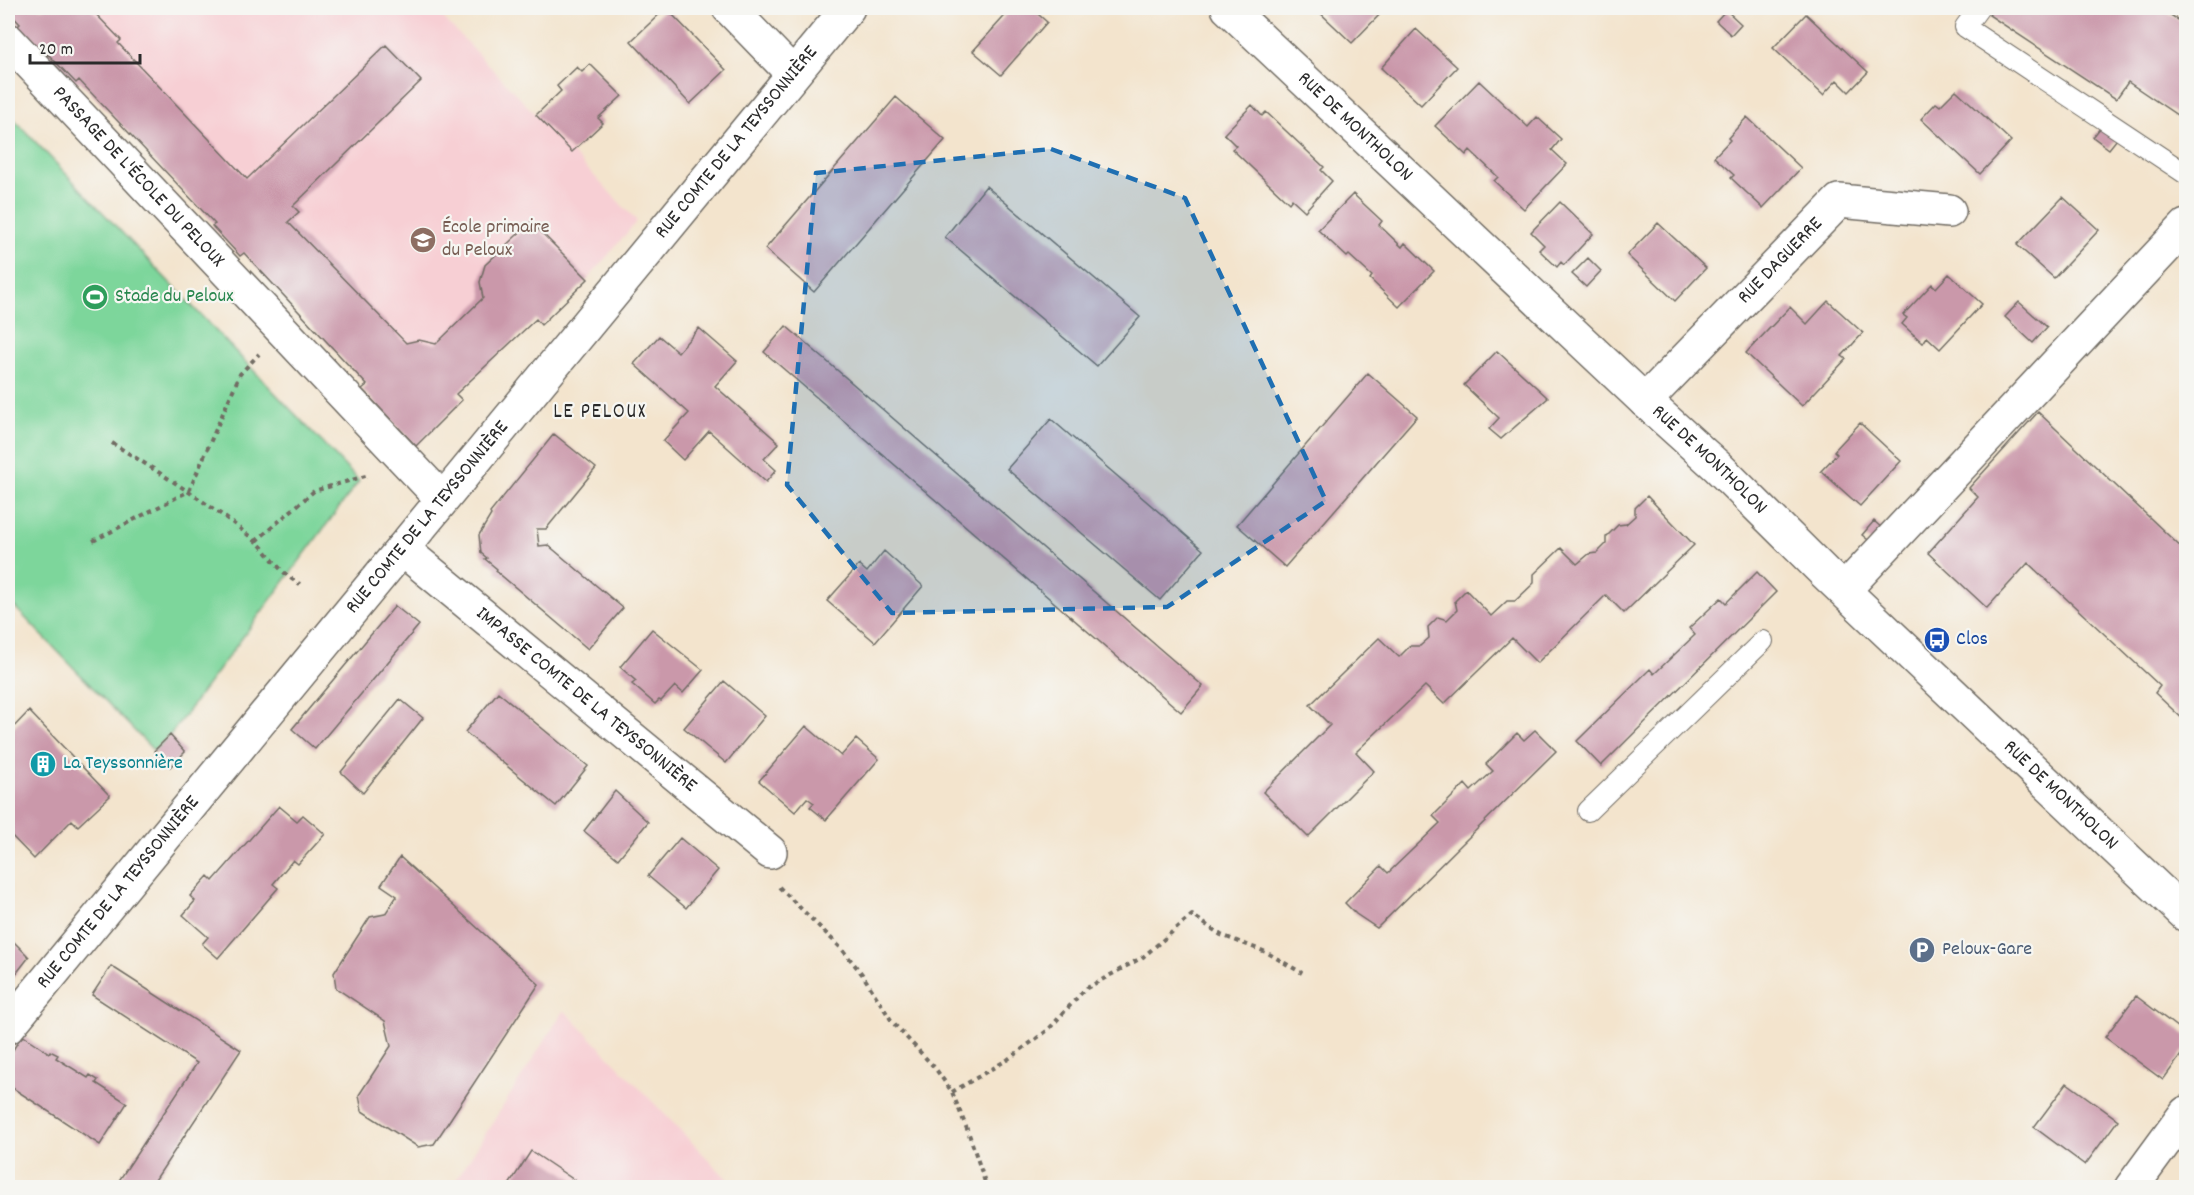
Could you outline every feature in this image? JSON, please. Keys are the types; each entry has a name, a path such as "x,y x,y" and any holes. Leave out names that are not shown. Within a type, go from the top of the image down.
{"street":[{"path":"729,8 793,74"},
{"name":"RUE COMTE DE LA TEYSSONNIÈRE","path":"8,1027 848,8"},
{"name":"RUE DE MONTHOLON","path":"1228,8 1718,467 1844,590 2182,903"},
{"name":"PASSAGE DE L'ÉCOLE DU PELOUX","path":"8,40 442,499"},
{"name":"RUE DAGUERRE","path":"1645,401 1839,201 1950,212"},
{"path":"1844,590 2186,224"},
{"name":"IMPASSE COMTE DE LA TEYSSONNIÈRE","path":"402,549 763,847"},
{"path":"2131,1188 2187,1113"}],"lane":[{"path":"1978,8 1965,27 2187,174"},
{"path":"1587,812 1763,641"}],"path":[{"path":"93,541 189,491 240,374 282,330"},
{"path":"112,443 189,491 256,541 287,578 300,584"},
{"path":"256,541 314,491 408,463"},
{"path":"763,847 753,864 841,948 862,974 893,1023 935,1068 952,1092 987,1188"},
{"path":"952,1092 1006,1060 1048,1030 1085,989 1143,957 1192,915 1221,935 1266,952 1302,973"}],"highlighted area":[{"path":"1051,149 1185,198 1326,501 1167,607 892,613 787,485 816,173"}],"shaded area":[{"name":"École primaire du Peloux","path":"8,8 434,8 637,221 588,279 541,325 535,319 457,394 462,400 416,446 362,389 367,384 244,254 240,256 212,226 214,223 80,81 76,83 48,54 16,28 20,24"},
{"path":"564,1010 735,1187 451,1188"}],"green space":[{"name":"Stade du Peloux","path":"8,113 359,481 170,735 154,751 8,600"}],"building":[{"path":"8,8 90,8 121,40 118,43 247,179 386,45 421,81 293,206 299,212 288,222 406,343 419,340 436,344 483,298 480,282 485,265 531,222 588,279 541,325 536,319 456,394 462,400 416,446 362,389 367,385 244,253 240,256 212,226 215,224 79,80 76,83 48,54 45,57 16,28 20,24"},
{"path":"666,8 726,70 690,104 631,41"},
{"path":"1012,8 1031,8 1047,22 1001,75 973,51"},
{"path":"1315,8 1379,8 1383,11 1352,43"},
{"path":"1994,8 2122,8 2128,12 2131,8 2160,8 2186,25 2186,121 2128,82 2116,99 1989,15"},
{"path":"1726,10 1741,24 1731,35 1716,21"},
{"path":"1806,14 1868,72 1849,92 1837,80 1823,95 1773,48"},
{"path":"1416,29 1457,67 1421,105 1381,68"},
{"path":"590,64 622,96 598,118 603,123 572,152 536,115 561,91 557,86 577,67 582,72"},
{"path":"1479,81 1528,127 1537,117 1561,139 1552,150 1567,164 1524,209 1494,181 1498,177 1470,150 1466,155 1435,126"},
{"path":"1956,90 2011,141 1980,174 1921,119 1936,103 1940,106"},
{"path":"896,97 945,140 814,292 765,249"},
{"path":"1252,105 1262,116 1266,112 1324,167 1321,170 1332,181 1305,211 1292,199 1289,203 1232,149 1236,146 1224,134"},
{"path":"1747,117 1801,168 1763,208 1731,178 1734,175 1714,157"},
{"path":"2101,127 2117,139 2109,149 2093,137"},
{"path":"986,186 1140,317 1097,366 945,237"},
{"path":"1353,194 1382,221 1379,225 1402,247 1405,243 1434,271 1399,307 1370,279 1372,276 1318,230"},
{"path":"2063,197 2099,230 2054,278 2017,245"},
{"path":"1560,202 1593,234 1564,265 1561,262 1557,267 1539,250 1544,245 1531,232"},
{"path":"1658,223 1706,268 1675,301 1627,255"},
{"path":"1588,258 1601,271 1586,287 1572,274"},
{"path":"1949,274 1982,304 1940,349 1927,337 1923,343 1902,324 1907,318 1903,315 1932,284 1936,288"},
{"path":"1828,301 1863,333 1842,356 1846,359 1802,406 1746,353 1790,307 1807,324"},
{"path":"2019,302 2047,327 2033,343 2005,317"},
{"path":"786,326 1203,686 1181,712 764,352"},
{"path":"699,328 737,361 715,386 779,443 764,459 776,470 766,482 709,431 683,460 663,441 689,413 634,364 659,336 678,352"},
{"path":"1497,351 1548,398 1501,439 1489,429 1499,418 1464,385"},
{"path":"1368,373 1417,416 1285,567 1237,525"},
{"path":"2038,412 2186,552 2186,722 2155,693 2160,686 2028,563 1987,608 1928,553 1978,497 1969,488"},
{"path":"1051,419 1203,550 1160,600 1007,469"},
{"path":"1860,423 1901,461 1860,506 1821,471 1837,454 1834,451"},
{"path":"554,434 596,468 546,529 537,529 539,546 548,545 623,608 588,649 496,571 497,569 481,553 479,535 490,513"},
{"path":"1647,496 1694,545 1624,613 1606,595 1537,663 1512,638 1444,704 1425,686 1356,752 1374,771 1308,837 1263,792 1330,725 1310,705 1379,638 1399,657 1410,646 1420,646 1429,638 1428,627 1438,617 1447,620 1457,610 1455,601 1466,590 1491,616 1507,601 1515,601 1534,583 1534,574 1561,548 1577,564 1589,554 1597,553 1606,544 1606,537 1618,525 1626,524 1635,516 1635,508"},
{"path":"1874,521 1884,530 1872,543 1862,535"},
{"path":"884,551 923,586 875,642 827,601 859,565 867,572"},
{"path":"1757,572 1776,592 1601,766 1577,741 1650,669 1654,674 1695,635 1689,628 1721,598 1726,603"},
{"path":"395,606 419,625 315,749 292,729"},
{"path":"652,629 703,670 683,693 675,686 655,704 632,684 636,681 620,667"},
{"path":"724,681 765,716 726,763 684,728"},
{"path":"498,692 588,766 556,806 465,732"},
{"path":"400,699 423,718 363,793 341,772"},
{"name":"La Teyssonnière","path":"29,711 110,796 78,826 72,820 34,859 8,832 8,733"},
{"path":"806,726 841,756 856,739 879,759 826,820 810,807 814,803 807,798 795,812 759,781"},
{"path":"1535,730 1556,751 1377,928 1356,914 1345,903 1381,866 1388,873 1440,823 1433,816 1465,784 1471,791 1493,771 1486,764 1517,733 1524,740"},
{"path":"170,735 185,752 170,767 154,751"},
{"path":"615,791 648,822 618,859 584,831"},
{"path":"279,806 297,821 303,815 325,834 298,864 293,860 273,884 278,888 218,958 202,944 208,937 183,915 195,901 190,896 208,876 213,881"},
{"path":"680,838 718,870 686,908 648,876"},
{"path":"400,857 539,984 434,1144 418,1147 362,1111 359,1095 391,1046 385,1021 336,988 334,973 370,917 385,914 397,896 381,885"},
{"path":"8,936 29,957 8,984"},
{"path":"111,966 241,1050 150,1188 114,1188 197,1063 92,995"},
{"path":"2136,996 2186,1034 2186,1048 2163,1080 2105,1037"},
{"path":"22,1035 49,1053 50,1051 58,1055 56,1058 88,1078 90,1075 98,1080 96,1083 127,1103 100,1145 8,1085 8,1058"},
{"path":"2067,1083 2118,1120 2085,1165 2034,1127"},
{"path":"531,1151 586,1188 507,1188"}],"place":[{"name":"École primaire du Peloux","path":"423,240"},
{"name":"Stade du Peloux","path":"95,297"},
{"name":"Clos","path":"1937,640"},
{"name":"La Teyssonnière","path":"43,764"},
{"name":"Peloux-Gare","path":"1922,950"}],"district":[{"name":"LE PELOUX","path":"600,413"}]}
